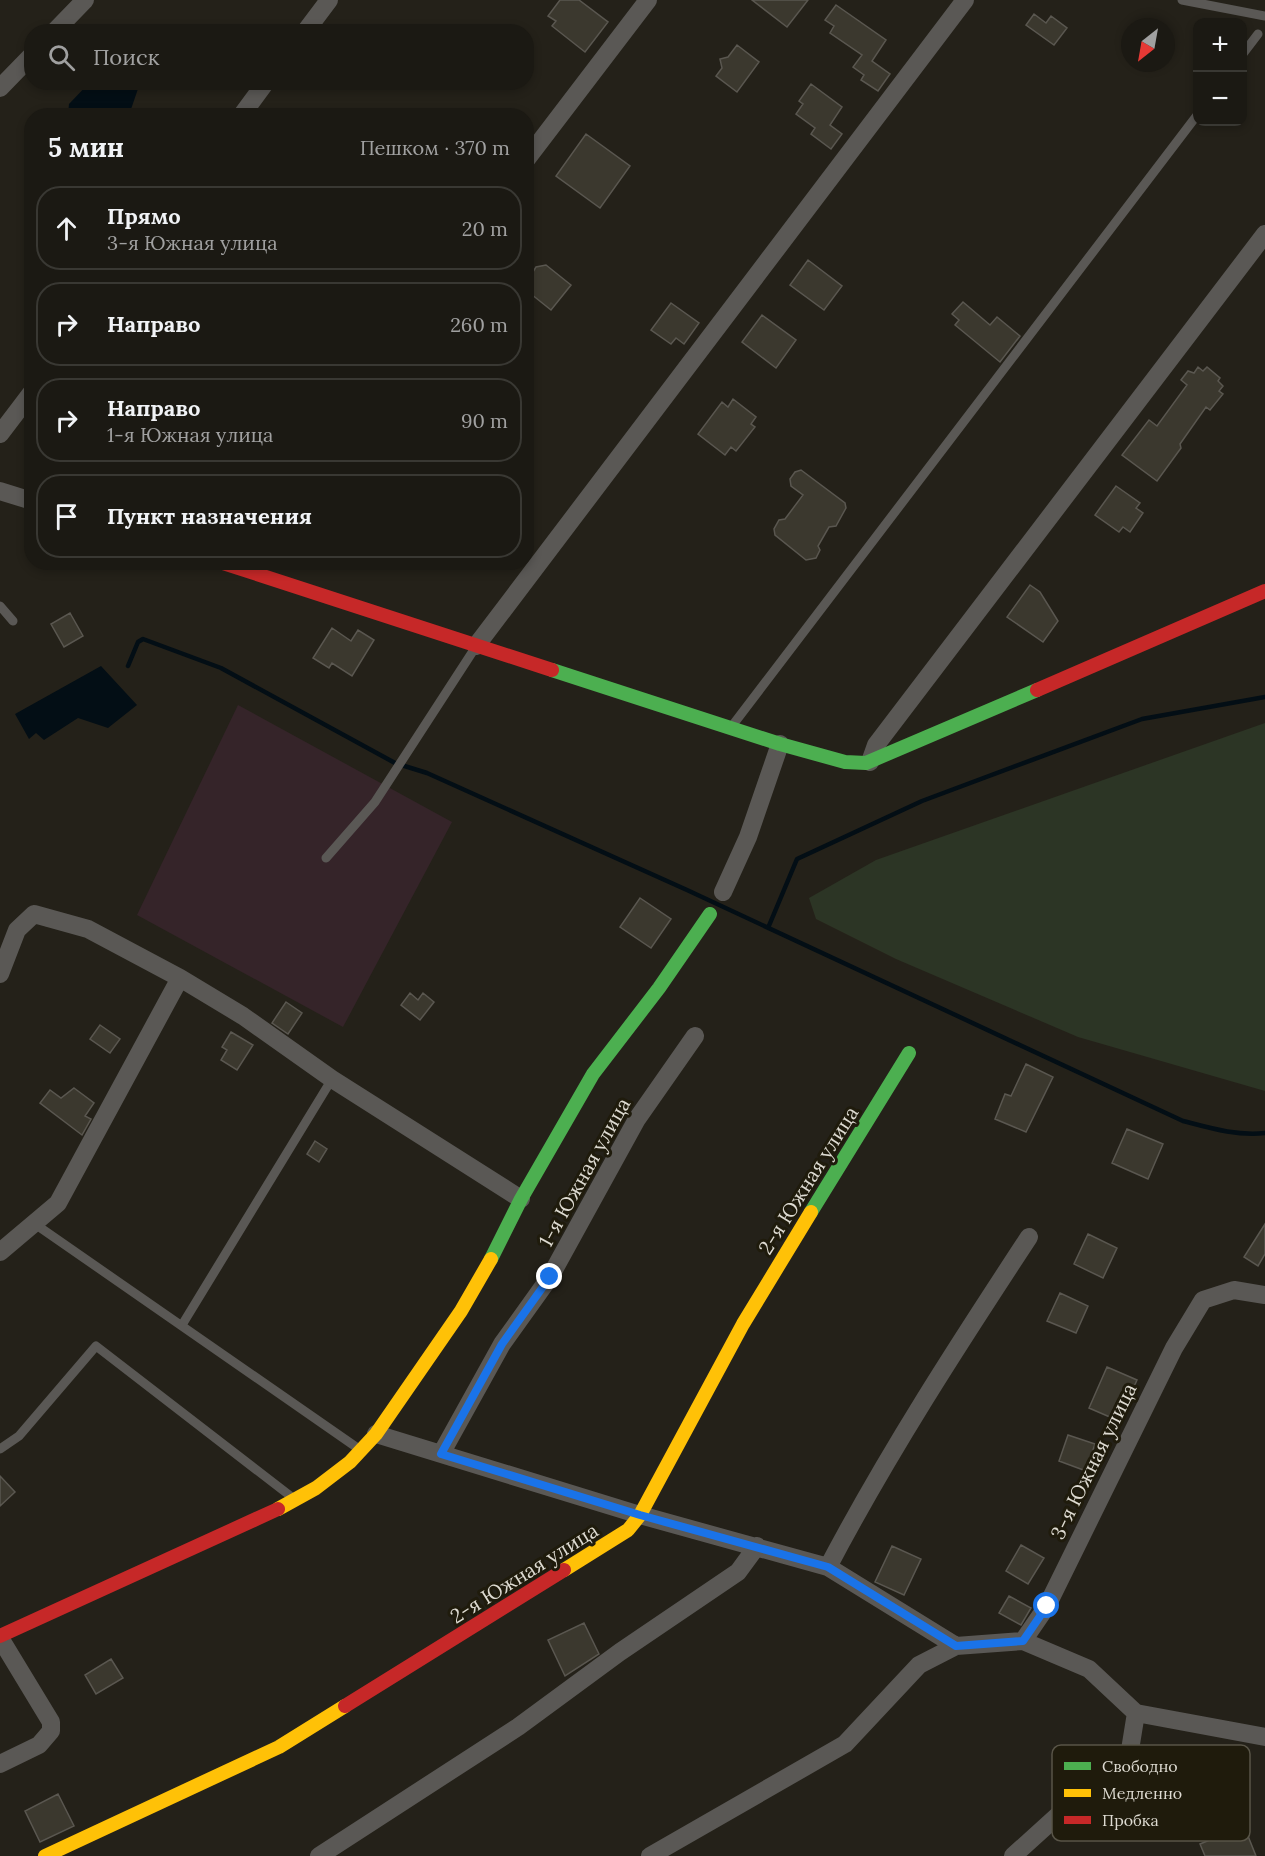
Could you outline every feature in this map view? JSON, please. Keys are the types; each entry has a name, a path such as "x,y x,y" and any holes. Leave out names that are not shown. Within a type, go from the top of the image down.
{"street":[{"path":"62,24 85,0"},
{"path":"311,24 329,0"},
{"path":"534,150 648,0"},
{"path":"534,569 965,0"},
{"path":"0,88 24,63"},
{"path":"247,108 260,90"},
{"path":"870,762 876,745 1265,234"},
{"path":"0,434 24,402"},
{"path":"0,491 24,498"},
{"path":"244,570 780,744 845,762 870,762 1265,591"},
{"path":"476,646 534,570"},
{"path":"723,892 748,837 780,744"},
{"path":"0,974 17,930 34,914 88,929 180,978 243,1016 332,1079 520,1198"},
{"path":"0,1764 39,1745 51,1731 51,1722 0,1637 109,1589 295,1500 350,1462 376,1434 461,1311 502,1241 520,1198 592,1074 659,988 710,914"},
{"path":"0,1252 58,1203 180,978"},
{"name":"1-я Южная улица","path":"441,1454 502,1344 550,1277 637,1119 695,1036"},
{"name":"2-я Южная улица","path":"45,1856 279,1748 628,1530 640,1515 742,1324 909,1053"},
{"path":"828,1567 878,1474 952,1353 1029,1237"},
{"name":"3-я Южная улица","path":"1023,1641 1047,1606 1174,1348 1203,1300 1234,1290 1265,1295"},
{"path":"376,1434 640,1515 828,1567 956,1646"},
{"path":"319,1856 518,1727 620,1652 738,1572 757,1546"},
{"path":"650,1856 845,1744 919,1665 956,1646 1023,1641 1089,1669 1136,1713 1265,1737"},
{"path":"1131,1745 1136,1713"},
{"path":"1013,1856 1052,1821"}],"lane":[{"path":"1182,0 1265,16"},
{"path":"1247,48 1258,34"},
{"path":"731,728 1193,119"},
{"path":"0,606 13,621"},
{"path":"326,858 375,802 476,646"},
{"path":"182,1325 332,1079"},
{"path":"35,1224 361,1450"},
{"path":"0,1449 19,1436 96,1346 295,1500"}],"shaded area":[{"path":"82,90 138,90 131,108 69,108 69,104"},
{"path":"101,666 137,705 108,728 78,718 44,740 36,733 29,739 15,714"},
{"path":"238,705 452,822 343,1027 137,915"}],"green space":[{"path":"1265,723 1265,1091 1078,1037 896,959 816,919 809,898 876,860"}],"building":[{"path":"560,0 579,0 608,22 585,52 552,26 556,21 548,16"},
{"path":"752,0 808,0 787,27"},
{"path":"836,5 886,40 872,61 890,74 878,91 861,80 864,75 853,67 862,55 830,33 834,26 825,20"},
{"path":"1034,14 1046,23 1051,16 1067,28 1054,45 1026,25"},
{"path":"737,45 759,62 737,92 716,76 722,68 720,59 728,57"},
{"path":"811,84 842,107 830,125 842,134 831,149 811,134 815,128 796,114 803,104 799,101"},
{"path":"586,134 630,166 600,208 556,176"},
{"path":"808,260 842,286 824,310 790,285"},
{"path":"546,265 571,285 551,310 534,296 536,267"},
{"path":"963,302 990,325 997,317 1020,336 1000,362 955,325 959,320 952,314"},
{"path":"671,303 699,323 684,344 676,338 671,344 651,330"},
{"path":"762,315 796,340 776,368 742,342"},
{"path":"1198,367 1203,371 1207,367 1220,378 1218,381 1223,386 1219,391 1223,394 1210,410 1206,407 1157,481 1122,455 1149,420 1157,426 1187,385 1181,380 1188,371 1194,373"},
{"path":"733,399 756,417 751,424 755,427 736,451 731,447 725,455 698,434 722,402 728,407"},
{"path":"801,470 845,503 846,508 836,526 829,527 818,546 820,550 816,558 806,560 775,535 774,529 779,520 785,519 803,495 791,486 790,479 795,472"},
{"path":"1116,486 1140,503 1136,508 1143,513 1130,532 1123,527 1119,532 1095,515"},
{"path":"1030,585 1040,592 1058,621 1043,642 1007,617"},
{"path":"70,613 83,636 64,647 51,624"},
{"path":"332,628 351,641 358,630 374,640 352,676 332,663 329,668 313,658"},
{"path":"640,898 671,919 651,948 620,927"},
{"path":"410,993 418,1000 423,993 434,1002 420,1020 401,1005"},
{"path":"286,1002 302,1013 288,1034 272,1023"},
{"path":"100,1025 120,1039 110,1053 90,1039"},
{"path":"231,1032 253,1045 237,1070 221,1060 227,1050 222,1047"},
{"path":"1026,1064 1053,1077 1026,1132 995,1119 1005,1094 1011,1096"},
{"path":"74,1088 94,1103 85,1116 91,1119 82,1135 40,1103 50,1090 61,1098"},
{"path":"1127,1129 1163,1144 1148,1179 1112,1163"},
{"path":"315,1141 327,1149 319,1162 307,1154"},
{"path":"1265,1224 1265,1254 1258,1266 1244,1257"},
{"path":"1088,1234 1117,1248 1103,1278 1074,1264"},
{"path":"1060,1293 1088,1306 1076,1333 1047,1321"},
{"path":"1107,1367 1137,1380 1119,1421 1089,1408"},
{"path":"1068,1435 1095,1444 1086,1471 1059,1461"},
{"path":"0,1476 15,1492 0,1506"},
{"path":"1021,1545 1044,1558 1028,1584 1006,1571"},
{"path":"892,1546 921,1559 904,1595 875,1582"},
{"path":"1009,1596 1031,1608 1021,1625 999,1613"},
{"path":"584,1623 599,1654 565,1676 548,1640"},
{"path":"111,1659 123,1678 96,1694 85,1675"},
{"path":"58,1794 74,1826 40,1842 25,1811"},
{"path":"1207,1841 1250,1841 1256,1856 1205,1856 1200,1844"}],"waterway":[{"path":"128,666 138,642 143,639 221,668 395,763 427,773 687,890 1183,1121 1233,1132 1265,1133"},
{"path":"768,928 797,859 922,801 1142,719 1265,697"}],"traffic: fast":[{"path":"552,670 780,744 845,762 866,763 1037,690"},
{"path":"491,1259 521,1199 593,1074 659,988 710,914"},
{"path":"811,1212 909,1053"}],"traffic: slow":[{"path":"564,1570 628,1530 640,1515 743,1324 811,1212"},
{"path":"278,1509 316,1488 350,1462 376,1434 461,1311 491,1259"},
{"path":"45,1856 279,1747 345,1706"}],"traffic: jam":[{"path":"245,570 552,670"},
{"path":"1037,690 1265,591"},
{"path":"0,1636 278,1509"},
{"path":"345,1706 564,1570"}],"route":[{"path":"550,1277 502,1344 441,1454 640,1515 828,1567 956,1646 1023,1641 1047,1606"}]}
